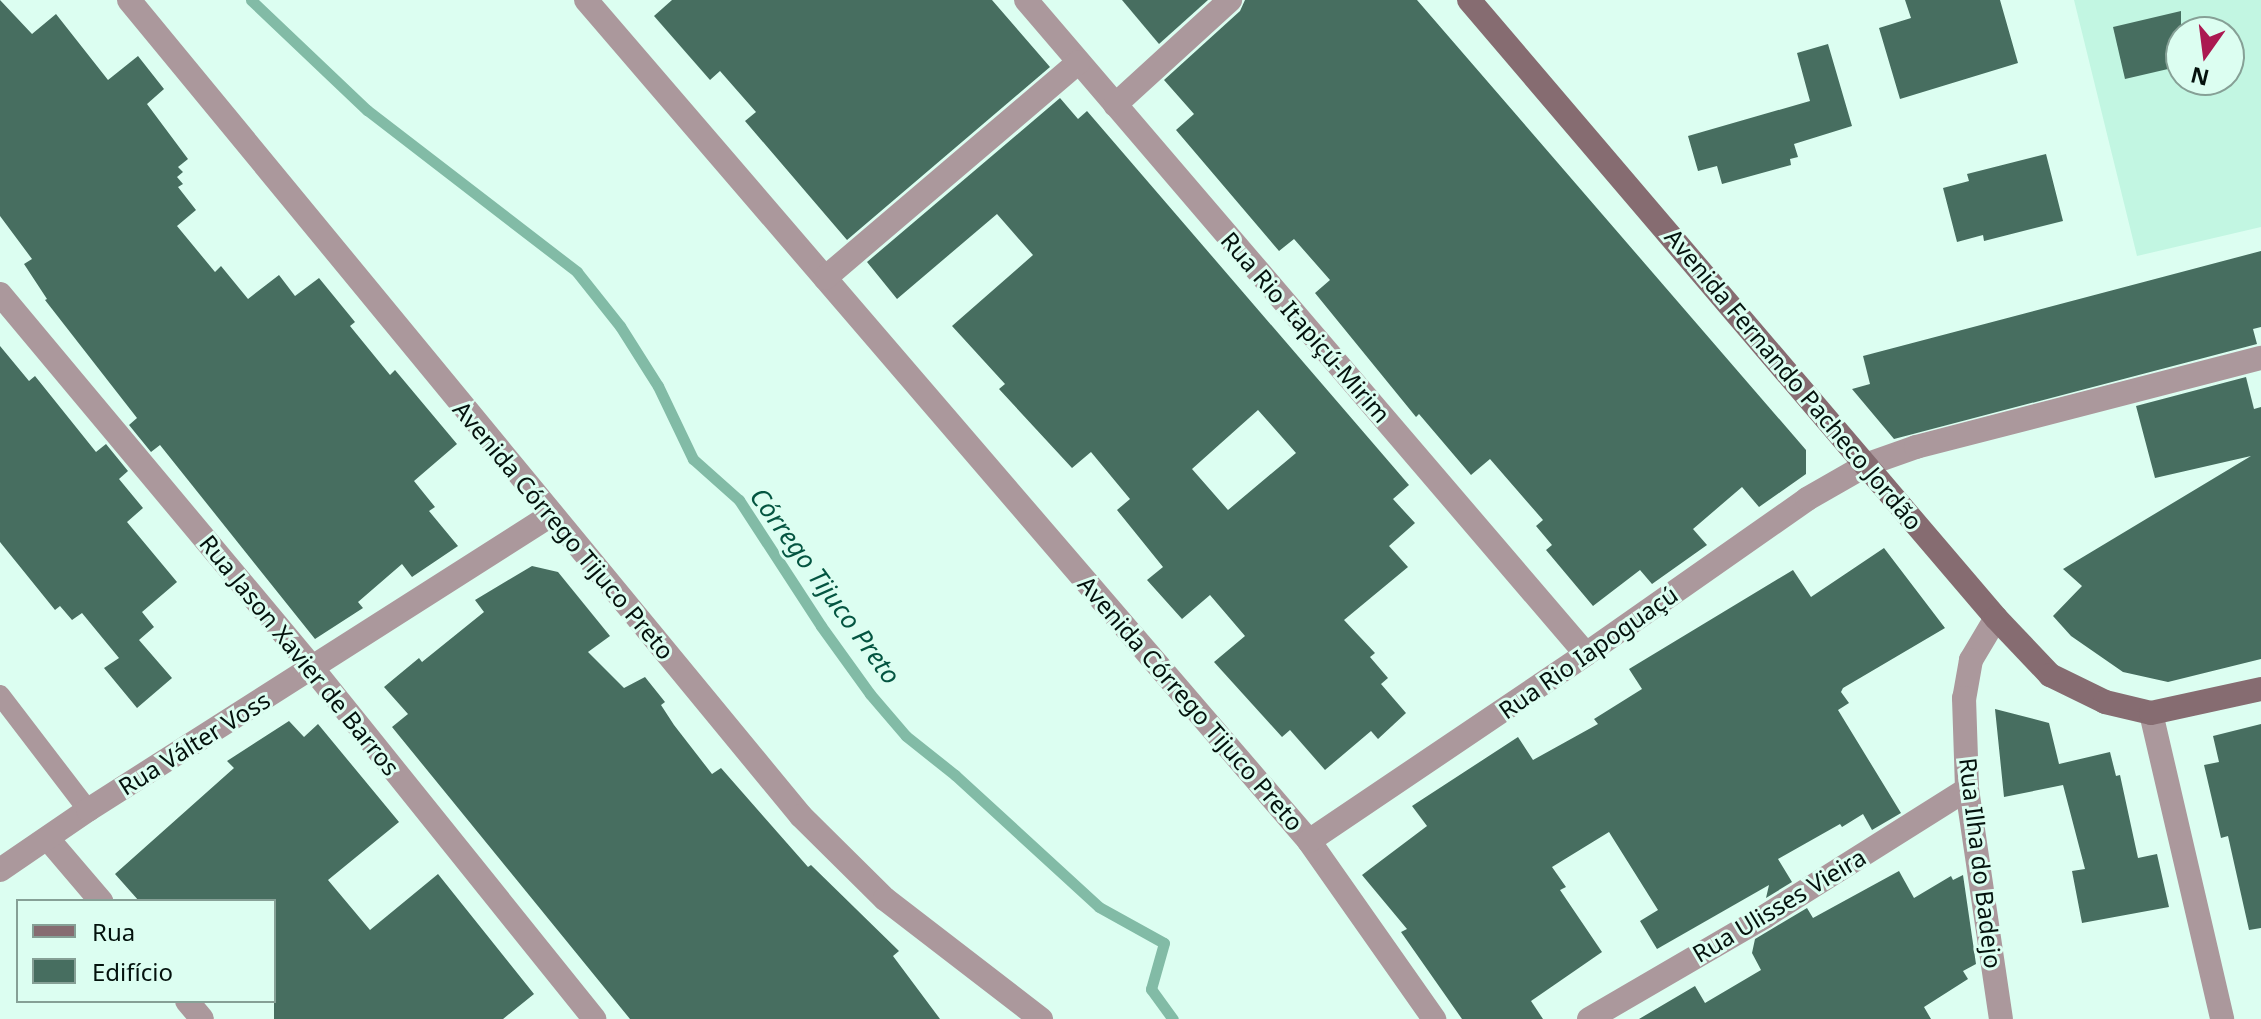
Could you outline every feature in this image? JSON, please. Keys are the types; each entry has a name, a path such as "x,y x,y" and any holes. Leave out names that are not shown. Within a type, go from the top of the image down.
{"street":[{"name":"Avenida Córrego Tijuco Preto","path":"129,0 801,816 885,899 1041,1019"},
{"name":"Avenida Córrego Tijuco Preto","path":"586,0 1309,841 1434,1019"},
{"name":"Rua Rio Itapiçú-Mirim","path":"1026,0 1586,654"},
{"path":"1115,105 1230,0"},
{"name":"Avenida Fernando Pacheco Jordão","path":"1469,0 1868,464 1996,618 2050,675 2105,702 2151,713"},
{"path":"825,278 1079,62"},
{"name":"Rua Jason Xavier de Barros","path":"0,294 313,669 594,1019"},
{"name":"Rua Rio Iapoguaçú","path":"1309,841 1586,654 1807,499 1868,464 1916,447 2261,358"},
{"name":"Rua Válter Voss","path":"0,870 88,810 551,515"},
{"name":"Rua Ilha do Badejo","path":"1996,618 1971,660 1964,698 1967,789 2001,1019"},
{"path":"2222,1019 2151,713 2261,689"},
{"name":"Rua Ulisses Vieira","path":"1589,1019 1764,917 1967,789"},
{"path":"48,839 99,899"},
{"path":"189,1003 202,1019"}],"lane":[{"path":"0,695 88,810"}],"shaded area":[{"path":"2074,0 2261,0 2261,227 2137,256"}],"building":[{"path":"0,0 32,34 56,14 108,80 138,56 164,89 147,104 188,159 178,167 183,172 177,177 183,184 178,187 196,210 177,226 215,272 221,266 248,299 279,275 295,296 319,278 355,322 350,326 390,375 395,370 457,444 414,481 435,507 429,511 458,546 412,577 402,564 358,602 363,608 315,639 160,445 151,452 129,425 137,418 45,300 24,264 32,259 0,216"},
{"path":"672,0 992,0 1050,67 847,240 745,121 756,112 720,71 710,80 654,16"},
{"path":"1122,0 1208,0 1159,44"},
{"path":"1245,0 1417,0 1806,450 1806,474 1759,507 1742,487 1693,529 1707,545 1652,584 1640,570 1593,606 1546,550 1552,545 1536,526 1543,520 1490,459 1471,475 1419,414 1416,417 1315,293 1330,280 1294,239 1279,251 1176,130 1194,114 1164,80 1240,11"},
{"path":"1905,0 2000,0 2018,63 1900,99 1879,28 1911,18"},
{"path":"2181,11 2181,16 2165,16 2165,70 2125,79 2113,27"},
{"path":"1828,44 1852,126 1794,144 1798,157 1790,159 1791,165 1722,184 1717,166 1698,171 1688,136 1810,101 1797,53"},
{"path":"1060,98 1078,119 1087,111 1409,485 1393,499 1415,523 1389,546 1408,567 1344,620 1375,653 1370,657 1388,678 1381,684 1406,713 1378,739 1371,731 1325,770 1290,730 1282,737 1214,662 1245,636 1210,595 1182,619 1147,580 1163,567 1117,510 1130,499 1091,452 1072,468 999,389 1005,384 952,326 1033,255 997,214 897,299 867,262","holes":["1258,410 1296,453 1228,510 1192,469"]},
{"path":"2046,154 2063,221 1984,241 1983,235 1957,242 1943,188 1969,181 1967,174"},
{"path":"2261,251 2261,327 2253,329 2257,344 1894,439 1852,389 1870,384 1863,356"},
{"path":"0,346 29,381 35,376 96,452 106,444 128,471 119,479 143,508 127,522 177,582 142,612 154,627 139,640 172,678 137,708 104,668 119,658 82,613 72,620 60,606 55,610 0,542"},
{"path":"2246,377 2254,409 2261,407 2261,659 2168,682 2123,672 2071,636 2053,616 2082,586 2063,569 2251,456 2155,478 2136,406"},
{"path":"1884,548 1945,628 1843,688 1841,692 1849,703 1838,710 1901,813 1872,830 1863,814 1842,827 1840,824 1778,859 1792,882 1766,898 1769,885 1657,949 1640,921 1658,910 1609,832 1552,867 1566,887 1560,890 1602,952 1531,1001 1543,1019 1462,1019 1401,932 1407,929 1362,875 1427,826 1412,806 1518,737 1533,760 1598,724 1594,719 1642,689 1629,669 1793,570 1811,597"},
{"path":"532,566 558,572 610,636 588,652 624,688 645,677 665,702 661,705 674,725 712,774 721,768 808,867 811,865 899,951 893,956 940,1019 630,1019 392,727 408,714 384,687 419,658 422,662 484,612 475,600"},
{"path":"1995,709 2049,723 2059,764 2110,752 2116,776 2120,775 2138,858 2157,854 2169,907 2082,923 2072,871 2085,869 2063,785 2004,797"},
{"path":"289,721 304,737 318,724 399,822 328,880 370,930 438,874 534,994 503,1019 274,1019 276,899 137,899 115,874 234,768 227,761"},
{"path":"2261,724 2261,928 2249,930 2228,836 2221,838 2204,765 2219,762 2213,736"},
{"path":"1899,871 1914,898 1951,876 1953,880 1963,875 1976,964 1963,971 1968,979 1924,1007 1931,1019 1639,1019 1695,986 1705,1003 1761,970 1752,953 1755,939 1807,908 1813,918"}],"waterway":[{"name":"Córrego Tijuco Preto","path":"251,0 367,110 577,272 620,326 658,386 693,459 739,500 821,626 870,694 906,736 955,775 1099,907 1164,943 1151,989 1173,1019"}]}
